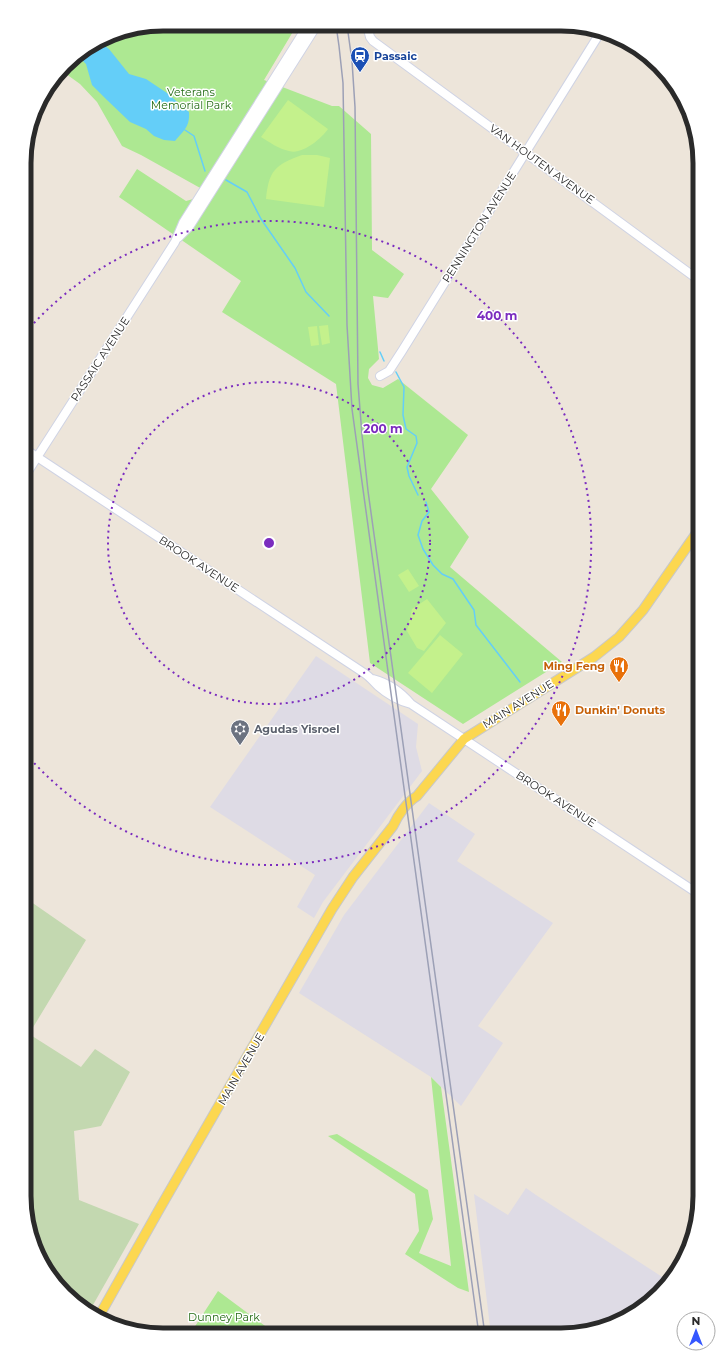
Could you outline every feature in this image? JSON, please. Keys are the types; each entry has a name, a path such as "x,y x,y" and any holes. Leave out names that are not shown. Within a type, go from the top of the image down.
{"main road":[{"name":"PASSAIC AVENUE","path":"284,73 305,31"},
{"name":"PASSAIC AVENUE","path":"31,466 175,242 183,223 313,31"},
{"name":"VAN HOUTEN AVENUE","path":"368,31 370,37 383,48 693,276"},
{"name":"PENNINGTON AVENUE","path":"380,376 389,371 598,37"},
{"name":"BROOK AVENUE","path":"31,453 373,679 382,681 404,696 411,704 693,889"},
{"name":"MAIN AVENUE","path":"101,1312 332,909 353,877 393,826 400,823 416,803 417,796 464,739 594,657 619,637 643,610 693,538"}],"shaded area":[{"path":"316,656 418,724 416,747 422,771 323,902 314,918 297,907 315,875 210,807"},
{"path":"429,803 475,834 457,861 553,923 478,1026 503,1043 461,1106 431,1077 299,993 344,915"},
{"path":"526,1188 664,1278 634,1306 603,1321 578,1327 490,1328 474,1194 508,1215"}],"green space":[{"name":"Veterans Memorial Park","path":"163,31 293,31 264,80 332,106 339,106 371,134 372,250 404,274 388,298 373,296 379,359 369,369 368,378 372,385 383,388 398,379 468,435 431,489 469,537 450,567 562,662 463,724 370,663 336,384 222,312 241,281 119,197 137,169 186,201 211,194 122,146 97,102 80,84 66,74 90,53 121,38 129,36 146,32"},
{"path":"288,100 328,129 311,145 300,151 294,152 282,149 261,137"},
{"path":"302,155 317,155 330,158 324,207 266,199 269,181 275,170 285,162"},
{"path":"328,325 330,343 322,345 319,326"},
{"path":"317,326 319,345 311,346 308,327"},
{"path":"408,569 419,586 409,592 398,575"},
{"path":"427,599 446,623 424,651 417,648 407,631 412,609"},
{"path":"440,635 463,654 432,693 408,673"},
{"path":"31,902 86,940 31,1031"},
{"path":"31,1035 81,1067 95,1049 130,1072 101,1126 74,1131 79,1200 139,1224 92,1307 70,1289 53,1269 38,1238 31,1204"},
{"path":"431,1077 441,1087 469,1292 458,1288 405,1254 419,1231 415,1194 328,1136 337,1134 428,1190 433,1219 419,1253 451,1266"},
{"name":"Dunney Park","path":"218,1291 268,1328 194,1328"}],"water":[{"path":"104,46 109,49 129,74 146,79 167,93 189,112 187,125 184,131 175,141 164,140 154,136 146,129 130,122 92,85 86,64 81,60"}],"waterway":[{"path":"185,130 194,136 205,171"},
{"path":"226,180 247,192 261,219 295,268 306,292 329,316"},
{"path":"380,352 384,361"},
{"path":"396,372 404,387 403,415 406,429 416,436 417,443 407,467 409,476 418,495"},
{"path":"426,502 429,512 422,521 418,535 423,549 433,565 442,574 453,579 474,610 476,625 520,682"}],"railway":[{"path":"337,31 343,83 347,325 352,409 478,1328"},
{"path":"348,31 352,61 355,107 358,384 362,435 368,491 484,1328"}],"place":[{"name":"Passaic","path":"360,73"},
{"name":"Ming Feng","path":"619,683"},
{"name":"Dunkin' Donuts","path":"561,727"},
{"name":"Agudas Yisroel","path":"240,746"}]}
